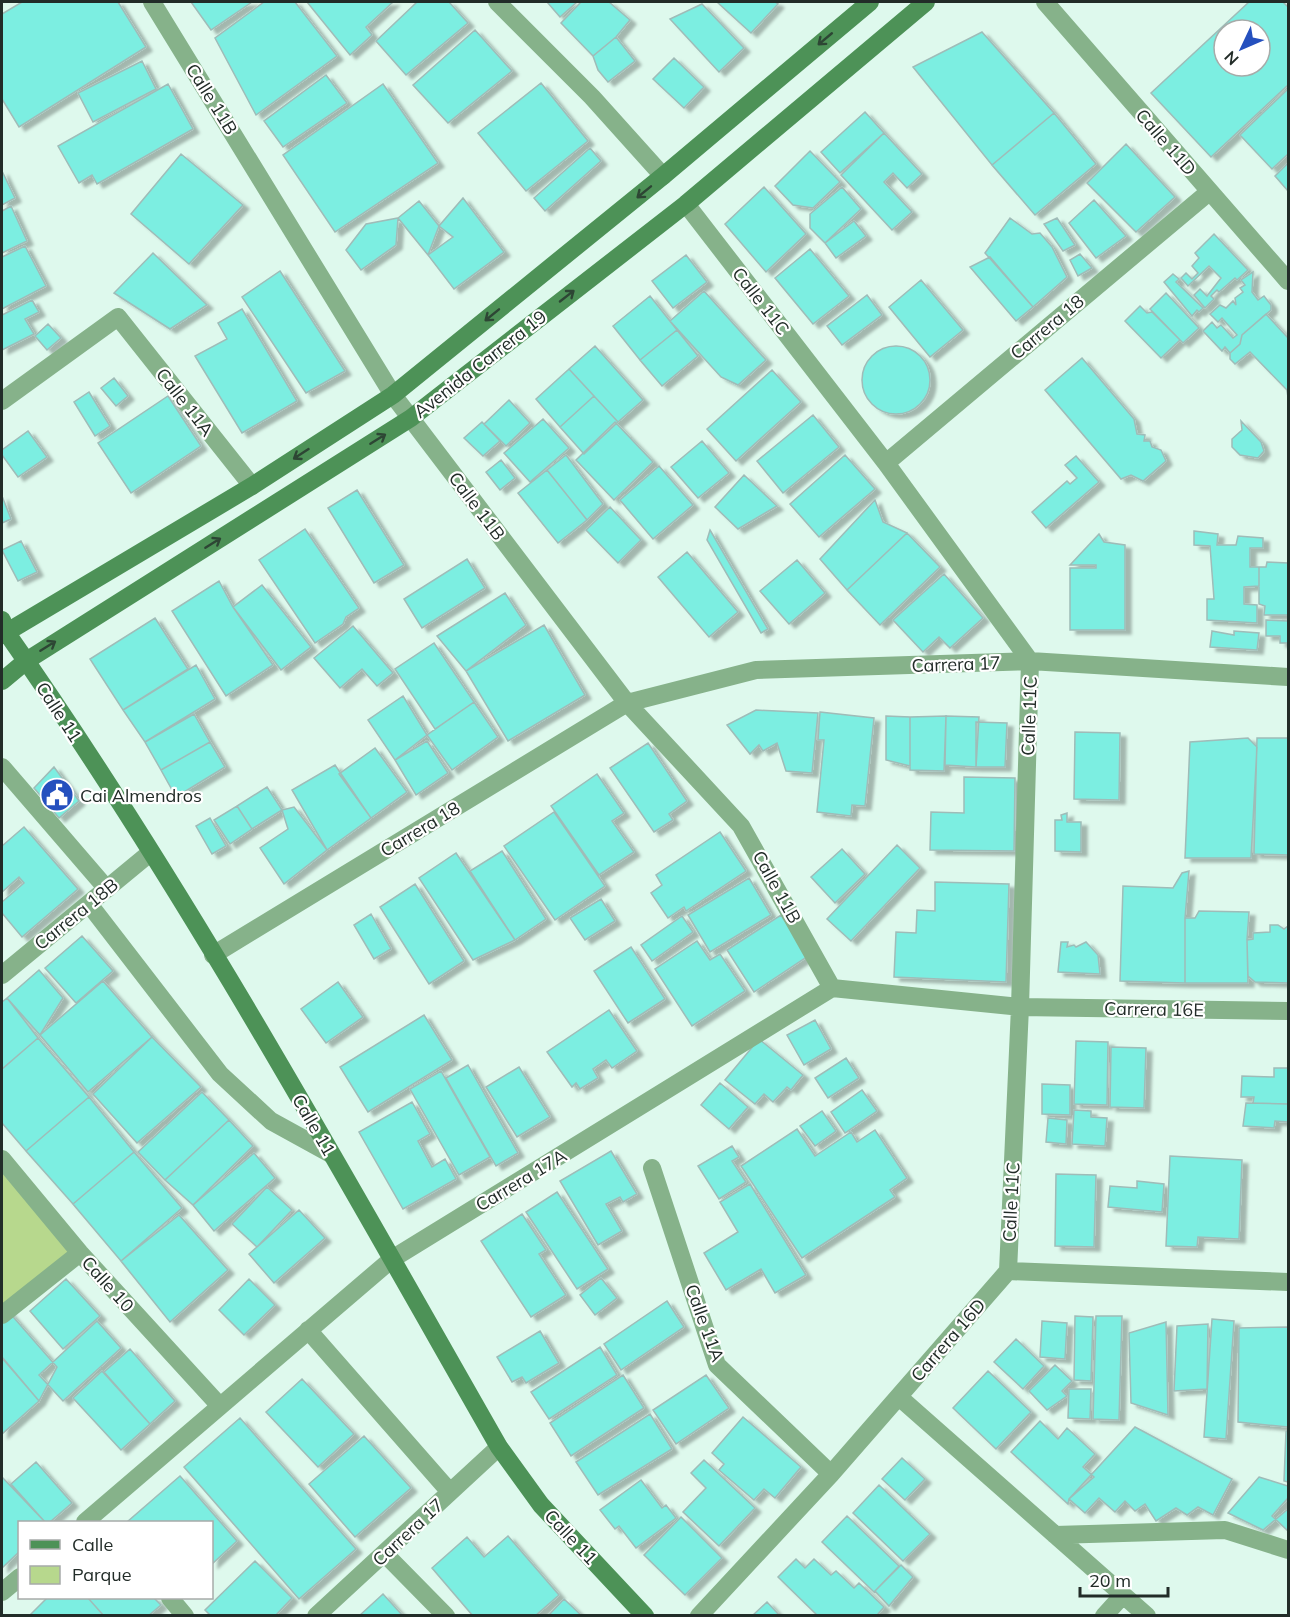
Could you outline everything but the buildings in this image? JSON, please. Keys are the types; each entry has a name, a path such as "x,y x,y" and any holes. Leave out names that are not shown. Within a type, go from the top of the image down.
{"main road":[{"name":"Avenida Carrera 19","path":"3,629 252,486 393,395 663,176 870,2"},
{"name":"Avenida Carrera 19","path":"2,681 26,661 411,418 686,204 926,2"},
{"name":"Calle 11","path":"3,629 150,853 213,955 331,1154 499,1447 541,1505 645,1616"}],"street":[{"name":"Calle 11B","path":"152,2 393,395 627,703 741,826 832,988"},
{"path":"497,2 592,97 663,176"},
{"name":"Calle 11D","path":"1045,2 1288,281"},
{"name":"Carrera 18","path":"886,463 1209,192"},
{"name":"Calle 11C","path":"686,204 886,463 1030,661 1020,1007 1008,1271"},
{"name":"Calle 11A","path":"2,401 118,318 252,486"},
{"name":"Carrera 17","path":"627,703 756,670 1030,661 1288,677"},
{"name":"Carrera 18","path":"213,955 627,703"},
{"path":"2,767 106,889"},
{"name":"Carrera 18B","path":"2,975 150,853"},
{"path":"88,904 220,1074 271,1121 331,1154"},
{"path":"832,988 1020,1007"},
{"name":"Carrera 17A","path":"97,1519 219,1405 392,1259 832,988"},
{"name":"Carrera 16E","path":"1020,1007 1288,1011"},
{"name":"Calle 10","path":"2,1159 80,1253 219,1405"},
{"name":"Calle 11A","path":"652,1168 717,1365 831,1474"},
{"path":"2,1315 80,1253"},
{"path":"1008,1271 1288,1282"},
{"name":"Carrera 16D","path":"699,1616 831,1474 1008,1271"},
{"path":"308,1330 450,1492"},
{"path":"899,1397 1147,1616"},
{"name":"Carrera 17","path":"316,1616 386,1554 499,1447"},
{"path":"1055,1535 1225,1530 1288,1551"},
{"path":"386,1554 446,1616"},
{"path":"2,1592 18,1579"},
{"path":"1104,1616 1123,1595"},
{"path":"171,1599 185,1616"}],"green space":[{"path":"2,1172 70,1253 2,1309"}],"place":[{"name":"Cai Almendros","path":"57,795"}]}
